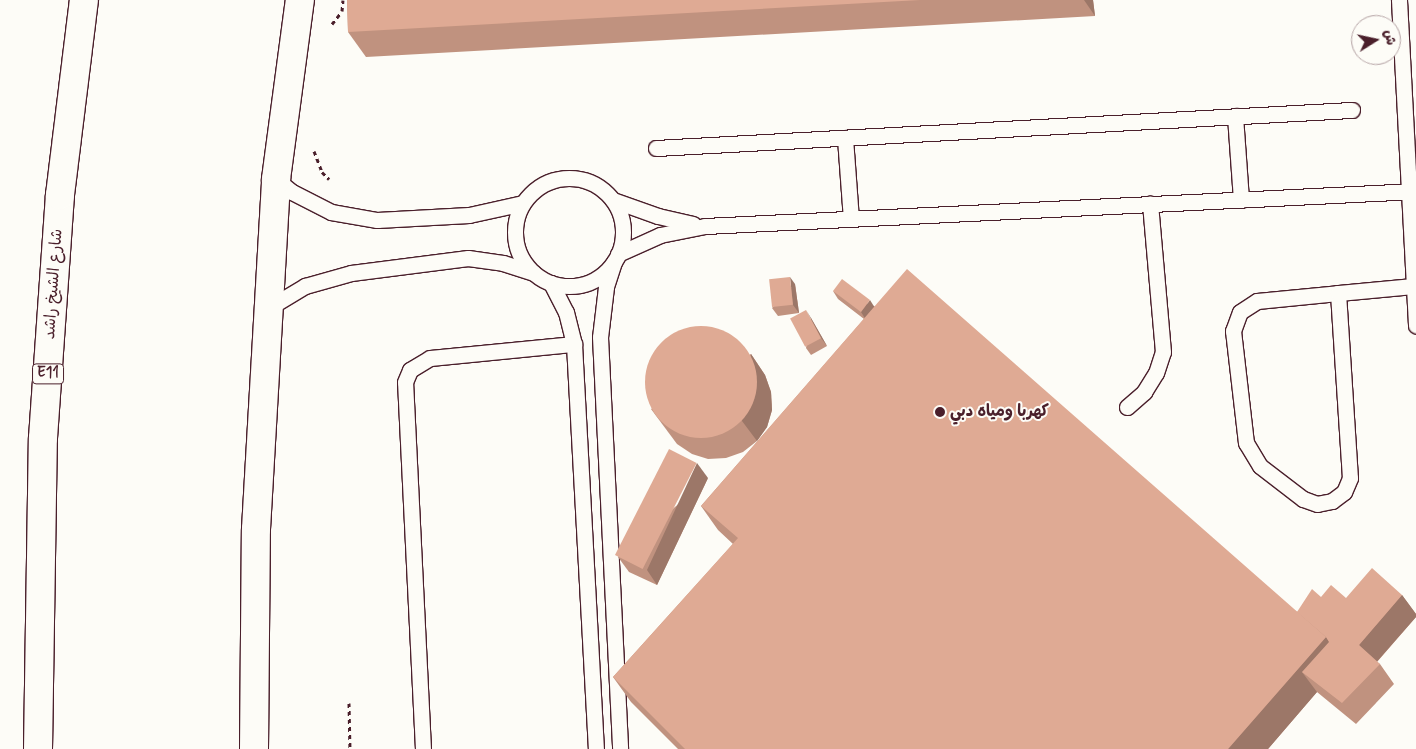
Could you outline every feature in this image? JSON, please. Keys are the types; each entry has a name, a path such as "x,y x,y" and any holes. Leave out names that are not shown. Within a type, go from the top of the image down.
{"highway":[{"name":"شارع الشيخ راشد","path":"38,749 43,438 60,195 84,0"},
{"path":"254,749 256,529 276,179 300,0"}],"lane":[{"path":"1399,0 1412,192 1416,326"},
{"path":"656,148 1352,110"},
{"path":"1236,116 1241,200"},
{"path":"845,138 851,219"},
{"path":"620,749 600,337 606,287 616,258 623,236 621,218 613,200 601,188 585,180 567,177 550,181 535,190 523,203 517,218 516,241 525,263 536,274 550,283 568,286 586,284 602,275 616,258 660,236 705,226 1412,192"},
{"path":"276,179 311,203 352,217 377,220 469,216 523,203"},
{"path":"613,200 658,216 705,226"},
{"path":"1127,407 1144,392 1156,373 1163,352 1150,204"},
{"path":"270,307 305,286 351,273 468,258 502,263 536,274"},
{"path":"550,283 566,312 574,344 596,749"},
{"path":"1338,293 1350,478 1344,492 1338,497 1317,504 1303,499 1260,466 1246,443 1234,331 1240,312 1257,301 1338,293 1414,286"},
{"path":"423,749 405,382 410,370 430,358 574,344"}],"path":[{"path":"328,30 342,11 343,0"},
{"path":"314,143 322,172 334,184 351,192 352,217"},
{"path":"349,703 350,749"}],"building":[{"path":"347,0 920,0 348,32"},
{"name":"كهربا ومياه دبي","path":"907,269 1326,637 1228,749 685,749 613,677 738,538 701,506"},
{"path":"790,277 793,305 772,307 769,279"},
{"path":"842,279 870,300 861,312 833,291"},
{"path":"806,310 821,338 805,347 790,318"},
{"path":"701,326 723,330 741,342 753,360 757,382 753,404 741,422 723,434 701,438 679,434 661,422 649,404 645,382 649,360 661,342 679,330"},
{"path":"669,449 697,463 643,569 615,555"},
{"path":"1372,568 1402,595 1359,645 1380,664 1342,703 1302,672 1329,642 1326,637 1297,612 1312,589 1321,597 1331,585 1346,598"}],"place":[{"name":"كهربا ومياه دبي","path":"940,412"}]}
